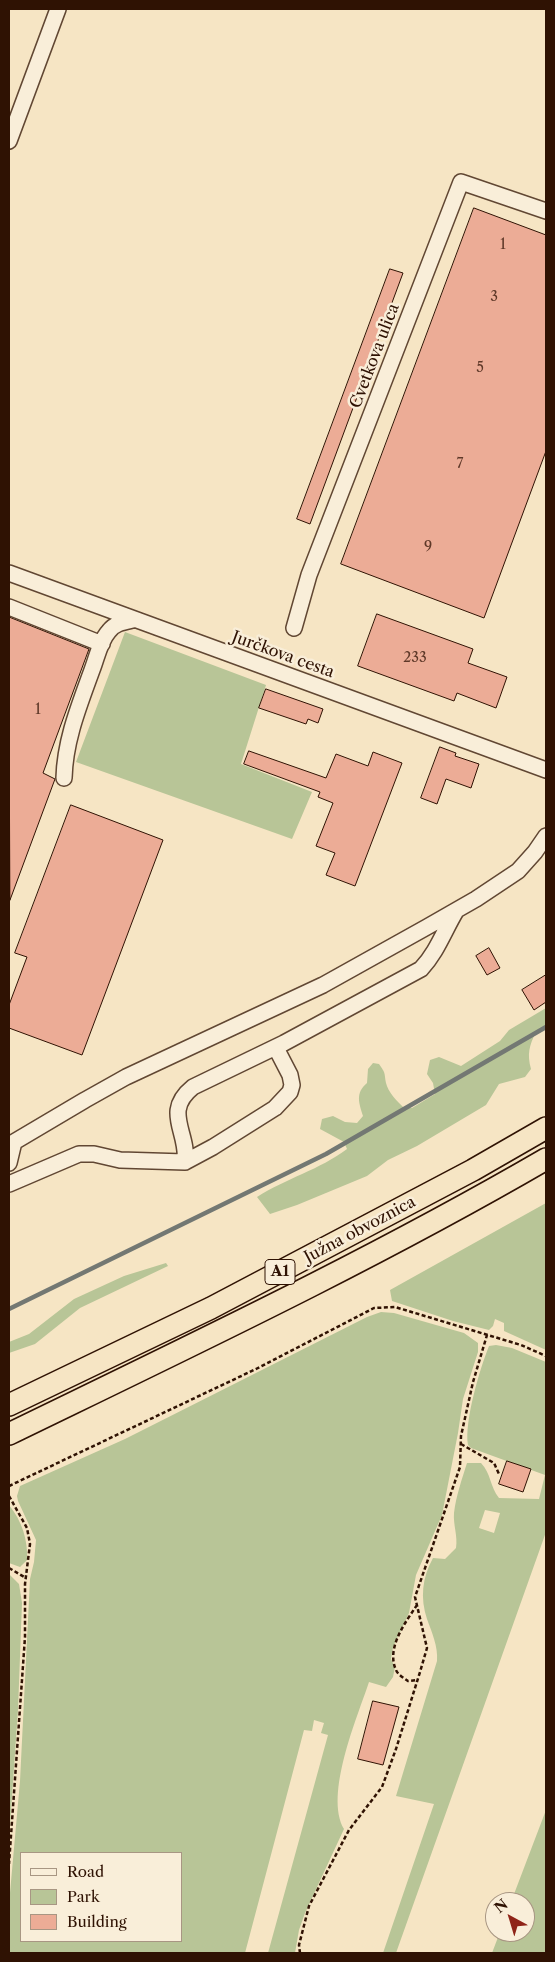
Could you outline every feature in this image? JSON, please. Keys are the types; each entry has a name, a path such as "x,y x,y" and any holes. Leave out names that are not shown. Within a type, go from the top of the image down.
{"highway":[{"name":"Južna obvoznica","path":"9,1405 228,1299 464,1174 546,1128"},
{"name":"Južna obvoznica","path":"9,1434 326,1278 487,1193 546,1159"}],"street":[{"path":"9,141 58,9"},
{"name":"Cvetkova ulica","path":"294,628 309,575 461,182 546,211"},
{"name":"Jurčkova cesta","path":"9,573 546,770"},
{"path":"9,607 102,644"},
{"path":"64,778 68,740 102,644 113,626 133,620"},
{"path":"9,1163 11,1144 85,1100 126,1077 323,985 457,910 518,871 546,836"},
{"path":"184,1162 184,1140 177,1115 177,1107 185,1094 193,1088 276,1048 421,969 431,959 457,910"},
{"path":"9,1184 79,1154 94,1154 120,1160 184,1162 213,1147 275,1108 290,1092 292,1085 290,1075 276,1048"}],"path":[{"path":"9,1486 256,1369 374,1308 395,1307 520,1345 546,1356"},
{"path":"300,1953 300,1945 309,1906 349,1830 382,1787 418,1680 427,1648 416,1596 460,1467 461,1444 473,1382 487,1335"},
{"path":"461,1444 494,1463 499,1474"},
{"path":"9,1496 27,1528 30,1544 26,1578 25,1637 9,1864"},
{"path":"9,1568 26,1578"},
{"path":"417,1604 396,1641 393,1658 397,1672 408,1681 418,1680"}],"green space":[{"path":"125,632 266,685 241,764 312,792 292,839 76,762"},
{"path":"546,1008 546,1029 536,1032 530,1046 529,1059 531,1069 525,1077 499,1084 486,1105 417,1146 388,1160 367,1176 297,1205 270,1214 257,1197 325,1163 347,1149 344,1142 320,1129 322,1119 333,1116 345,1122 357,1123 363,1116 359,1094 367,1083 368,1069 373,1063 379,1064 383,1070 387,1086 396,1099 403,1107 412,1108 435,1094 433,1083 427,1074 430,1060 439,1057 461,1066 500,1041 509,1030"},
{"path":"546,1203 546,1350 504,1331 504,1323 495,1319 493,1326 489,1330 453,1321 392,1301 390,1290"},
{"path":"166,1263 168,1266 80,1308 35,1344 9,1353 9,1342 29,1334 74,1299 124,1276"},
{"path":"381,1312 394,1313 464,1333 478,1343 478,1352 463,1399 442,1515 416,1575 409,1613 393,1647 391,1659 395,1667 393,1677 386,1687 369,1682 351,1735 344,1756 338,1797 339,1814 344,1829 305,1913 299,1930 295,1953 268,1953 328,1735 321,1733 324,1723 314,1720 312,1731 304,1730 245,1953 9,1953 9,1904 20,1781 30,1579 36,1540 17,1496 20,1486 125,1439 367,1317"},
{"path":"496,1345 512,1348 546,1362 546,1532 396,1953 383,1953 434,1804 396,1796 437,1661 436,1645 423,1603 426,1573 433,1558 445,1559 456,1548 454,1513 467,1463 481,1463 487,1471 499,1498 539,1499 545,1475 471,1448 468,1445 468,1423 477,1381 489,1346","holes":["485,1510 500,1513 494,1533 479,1528"]},
{"path":"9,1505 21,1524 25,1538 27,1560 20,1567 9,1563"},
{"path":"9,1574 19,1584 22,1603 18,1710 9,1840"},
{"path":"546,1810 546,1953 492,1953 496,1942 535,1942 535,1892 515,1892"}],"building":[{"path":"474,208 546,235 546,451 484,618 341,564"},
{"path":"390,269 403,273 310,524 297,519"},
{"path":"377,614 473,649 468,663 507,677 496,708 457,693 454,701 358,666"},
{"path":"9,617 89,649 43,773 55,779 10,900"},
{"path":"266,689 323,709 318,723 308,719 306,724 259,708"},
{"path":"440,747 456,753 455,756 479,764 471,788 446,779 437,804 421,798"},
{"path":"249,751 326,778 336,754 368,766 373,752 402,763 355,886 326,875 335,853 316,846 333,803 318,797 320,792 244,764"},
{"path":"71,805 163,840 82,1055 9,1028 9,1005 27,957 15,953"},
{"path":"489,948 500,968 487,975 476,956"},
{"path":"546,975 546,1002 534,1010 522,990"},
{"path":"507,1461 531,1469 523,1492 499,1484"},
{"path":"373,1701 399,1707 383,1765 358,1759"}],"waterway":[{"path":"9,1309 326,1154 546,1027"}]}
